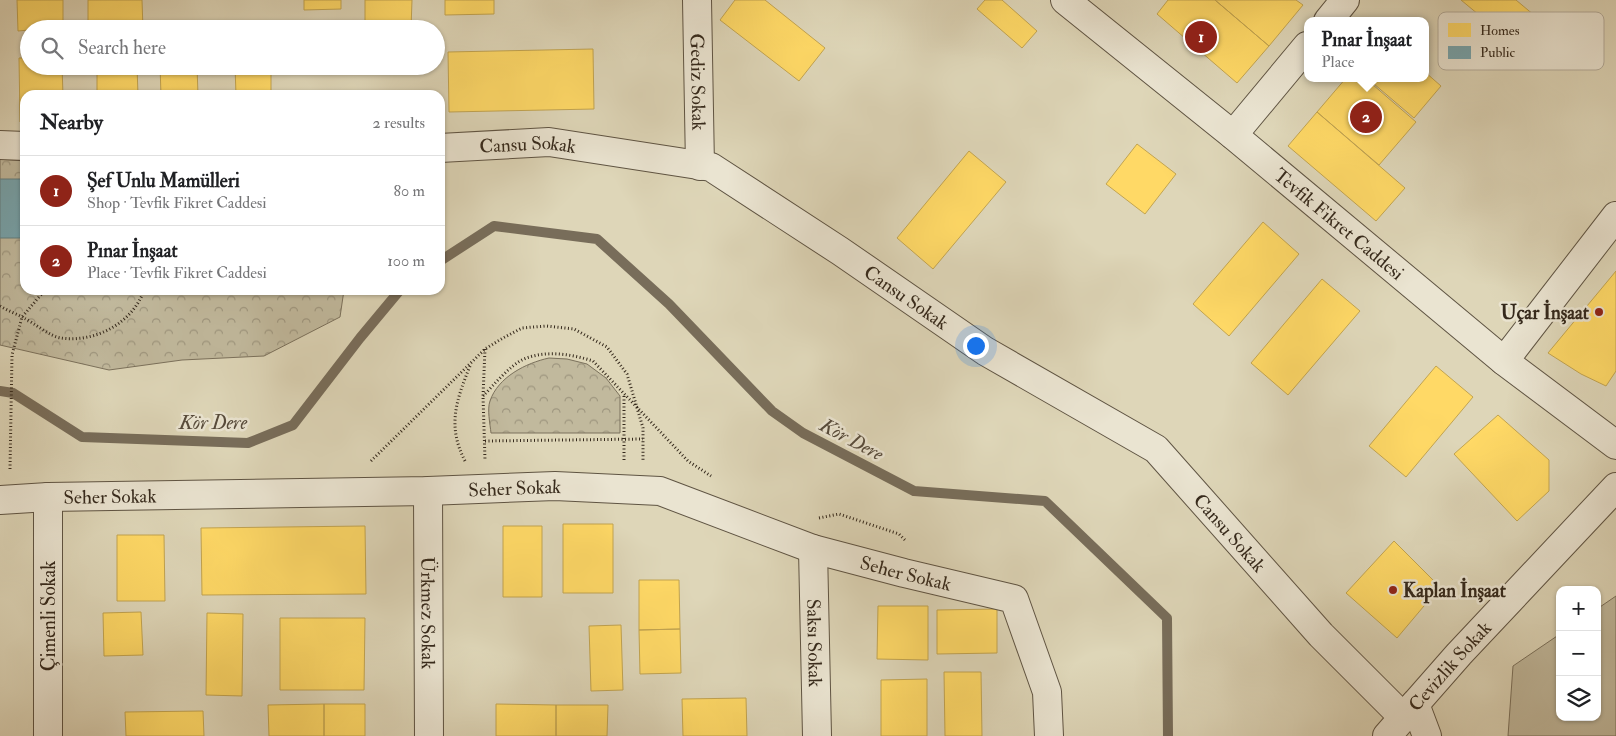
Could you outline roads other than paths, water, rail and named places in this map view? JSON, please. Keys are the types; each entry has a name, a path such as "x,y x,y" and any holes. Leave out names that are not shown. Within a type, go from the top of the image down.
{"street":[{"name":"Gediz Sokak","path":"697,0 700,166"},
{"name":"Tevfik Fikret Caddesi","path":"1065,0 1234,135 1504,361 1616,445"},
{"path":"1331,17 1345,0"},
{"path":"1234,135 1304,50"},
{"name":"Cansu Sokak","path":"445,148 549,142 711,167 840,251 985,351 1156,449 1321,635 1397,725"},
{"path":"0,145 20,146"},
{"path":"1504,361 1616,216"},
{"name":"Seher Sokak","path":"0,500 48,497 428,491 555,486 660,491 813,549 1014,599 1047,692 1049,736"},
{"name":"Cevizlik Sokak","path":"1397,725 1459,654 1616,487"},
{"name":"Ürkmez Sokak","path":"428,491 428,736"},
{"name":"Çimenli Sokak","path":"48,497 48,736"},
{"name":"Saksı Sokak","path":"813,549 816,736"},
{"path":"1397,725 1427,736"}],"waterway":[{"name":"Kör Dere","path":"445,258 494,226 597,239 669,304 772,411 803,433 914,491 1045,501 1167,618 1168,736"},
{"name":"Kör Dere","path":"0,391 13,393 82,437 248,443 293,425 396,295"}],"place":[{"name":"Şef Unlu Mamülleri","path":"1201,37"},
{"name":"Pınar İnşaat","path":"1366,117"},
{"name":"Uçar İnşaat","path":"1599,312"},
{"name":"Kaplan İnşaat","path":"1393,590"}]}
